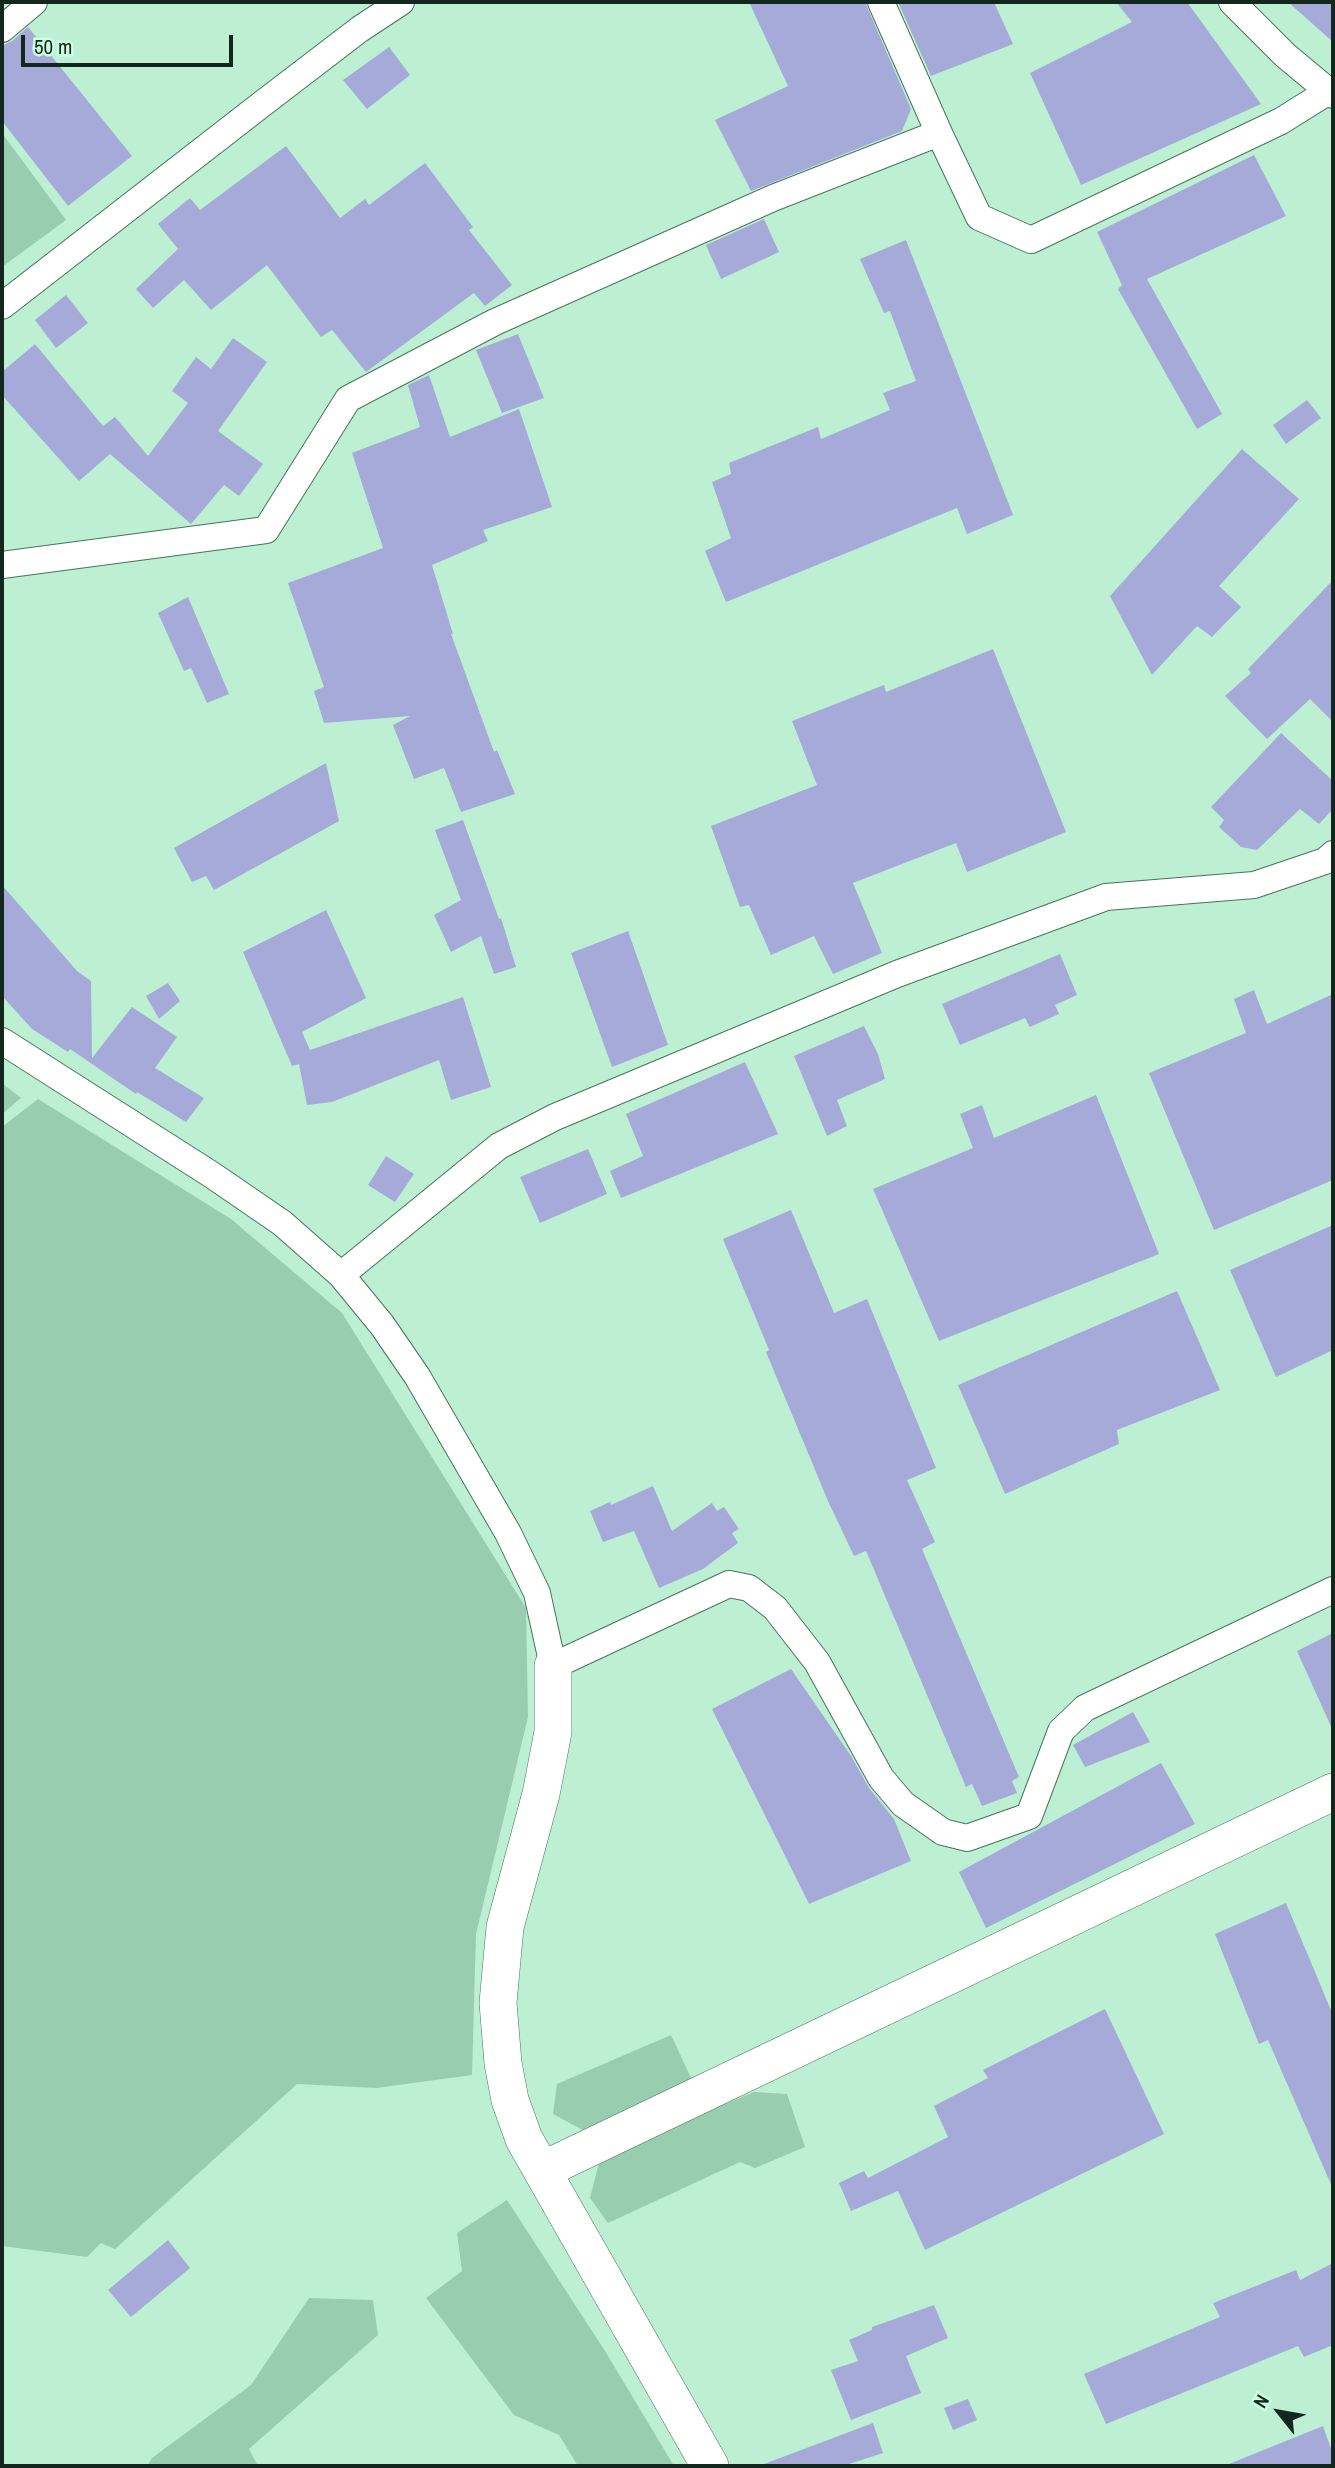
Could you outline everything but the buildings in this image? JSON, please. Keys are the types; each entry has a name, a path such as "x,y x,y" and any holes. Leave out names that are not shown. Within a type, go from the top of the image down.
{"street":[{"path":"2,29 34,2"},
{"path":"2,306 360,29 401,2"},
{"path":"881,2 979,217 1031,240 1281,121 1331,93 1285,55 1232,2"},
{"path":"2,565 266,530 348,399 495,322 773,198 939,133"},
{"path":"341,1275 499,1146 591,1102 897,974 1106,897 1254,885 1325,861 1333,854"},
{"path":"2,1041 282,1223 341,1275 382,1325 417,1376 508,1533 537,1593 552,1666 552,1732 541,1794 505,1927 498,2003 503,2063 510,2100 524,2139 710,2466"},
{"path":"552,1666 729,1584 749,1588 775,1608 817,1662 881,1778 903,1804 943,1832 967,1838 1029,1816 1061,1731 1085,1708 1333,1590"},
{"path":"543,2170 1333,1792"}],"green space":[{"path":"2,133 66,220 2,267"},
{"path":"2,1083 21,1098 2,1114"},
{"path":"38,1099 231,1219 342,1313 526,1608 528,1717 476,1934 472,2075 376,2088 297,2084 115,2249 101,2243 87,2257 2,2246 2,1127"},
{"path":"671,2035 692,2080 590,2134 553,2114 557,2084"},
{"path":"754,2092 787,2094 805,2147 755,2168 740,2162 608,2223 590,2198 601,2155"},
{"path":"507,2200 605,2351 674,2466 578,2466 559,2435 514,2415 426,2298 462,2271 457,2233"},
{"path":"309,2298 373,2300 378,2335 249,2449 258,2466 147,2466 152,2458 251,2385"}]}
